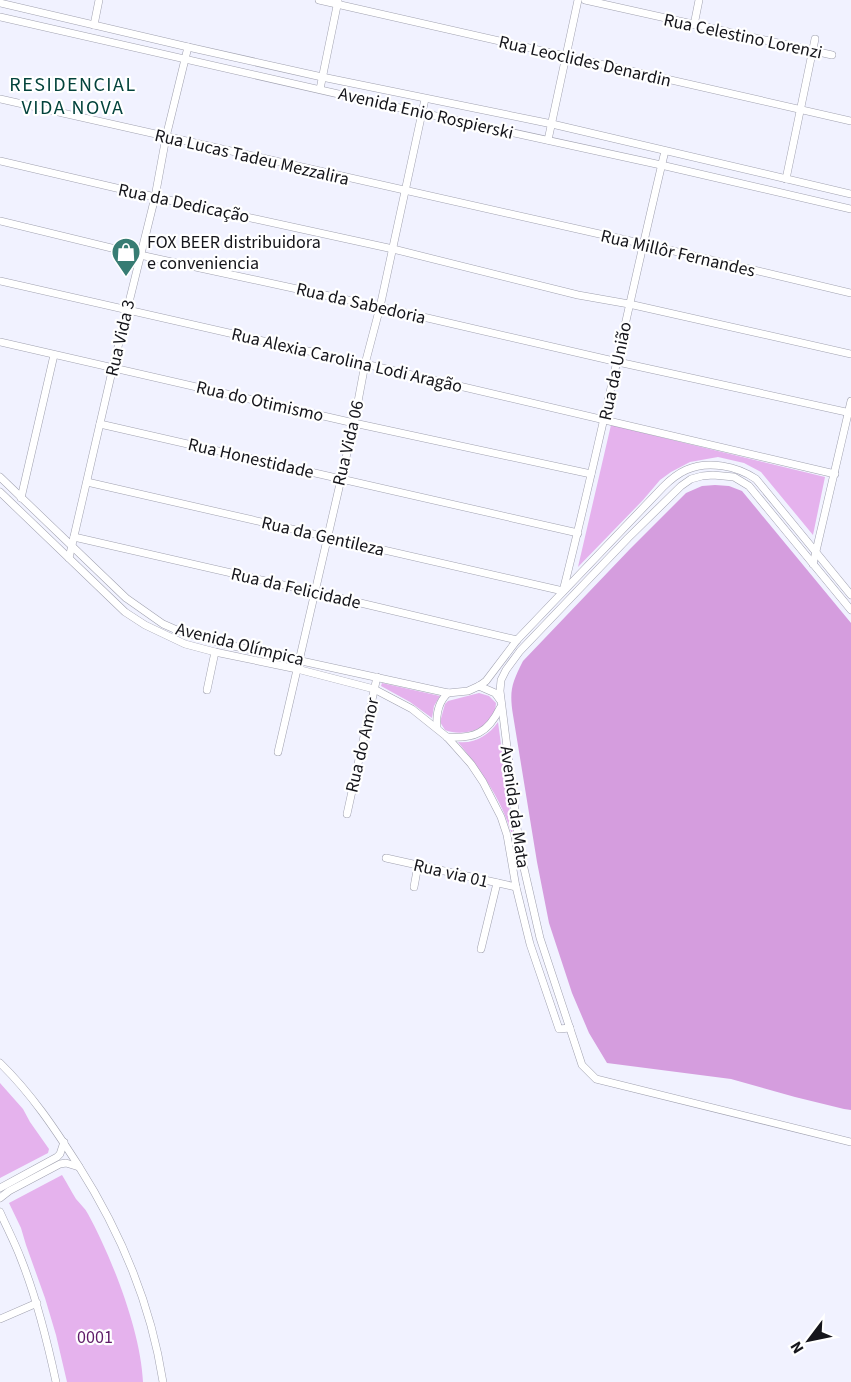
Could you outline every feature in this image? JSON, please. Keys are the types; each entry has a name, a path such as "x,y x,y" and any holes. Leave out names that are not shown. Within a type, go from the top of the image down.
{"street":[{"path":"94,25 99,0"},
{"name":"Rua Leoclides Denardin","path":"319,0 338,2 565,57 851,121"},
{"path":"548,140 578,0"},
{"name":"Rua Celestino Lorenzi","path":"585,0 832,55"},
{"path":"694,25 699,0"},
{"path":"320,90 338,2"},
{"name":"Avenida Enio Rospierski","path":"0,3 322,77 552,124 851,194"},
{"name":"Avenida Enio Rospierski","path":"0,17 851,209"},
{"path":"786,179 815,39"},
{"name":"Rua Vida 3","path":"69,558 188,47"},
{"name":"Rua Lucas Tadeu Mezzalira","path":"0,99 505,214"},
{"name":"Rua Vida 06","path":"278,752 354,423 365,364 380,307 425,99"},
{"name":"Rua da União","path":"561,591 578,533 665,151"},
{"name":"Rua da Dedicação","path":"0,161 393,249 578,295 629,304 851,354"},
{"name":"Rua Millôr Fernandes","path":"505,214 851,293"},
{"name":"Rua da Sabedoria","path":"0,221 140,255 850,412"},
{"name":"Rua Alexia Carolina Lodi Aragão","path":"0,281 835,474"},
{"name":"Rua do Otimismo","path":"0,342 354,423 591,474"},
{"path":"17,508 54,355"},
{"path":"813,564 851,401"},
{"name":"Rua Honestidade","path":"100,424 578,533"},
{"path":"437,727 440,702 448,693 468,691 489,678 517,640 561,591 674,476 696,466 727,467 743,471 756,479 851,595"},
{"name":"Avenida da Mata","path":"389,696 412,709 447,737 477,773 494,801 507,835 516,887 530,944 559,1029 570,1028 540,939 524,871 500,703 500,686 506,669 520,651 652,513 676,490 691,479 702,476 734,477 755,492 851,610"},
{"name":"Avenida Olímpica","path":"0,477 126,598 163,624 215,642 448,693"},
{"name":"Rua da Gentileza","path":"87,482 561,591"},
{"name":"Avenida Olímpica","path":"0,492 125,612 145,626 176,641 215,652 297,669 374,689 389,696"},
{"name":"Rua da Felicidade","path":"74,537 517,640"},
{"path":"207,690 215,652"},
{"name":"Rua do Amor","path":"347,814 377,677"},
{"path":"447,737 467,737 481,732 491,723 500,703 495,693 479,686"},
{"name":"Rua via 01","path":"386,858 516,887"},
{"path":"414,887 418,865"},
{"path":"481,950 497,883"},
{"path":"570,1028 582,1065 596,1079 851,1142"},
{"path":"0,1063 64,1142 100,1200 128,1258 146,1310 163,1382"},
{"path":"0,1188 60,1155 64,1142"},
{"path":"0,1198 60,1164 66,1163 80,1167"},
{"path":"0,1212 37,1303 56,1382"},
{"path":"0,1235 9,1231"},
{"path":"0,1319 37,1303"}],"green space":[{"path":"611,425 825,477 813,535 761,472 744,463 718,457 690,462 660,480 578,567"},
{"path":"382,683 440,696 434,706 432,718 410,702 381,686"},
{"path":"479,693 489,696 496,703 494,712 485,725 470,732 445,730 440,722 445,704 448,701"},
{"path":"498,722 514,842 505,814 492,789 458,742 470,742 481,738"},
{"path":"0,1083 23,1109 49,1149 48,1153 0,1178"},
{"name":"0001","path":"62,1175 88,1214 124,1296 137,1341 143,1382 67,1382 45,1298 21,1228 9,1203"}],"shaded area":[{"path":"702,486 729,486 742,491 851,623 851,1110 731,1079 607,1063 589,1033 572,993 549,923 513,715 511,699 514,681 523,661 686,493"}],"place":[{"name":"FOX BEER distribuidora e conveniencia","path":"126,278"}],"district":[{"name":"RESIDENCIAL VIDA NOVA","path":"73,96"}]}
